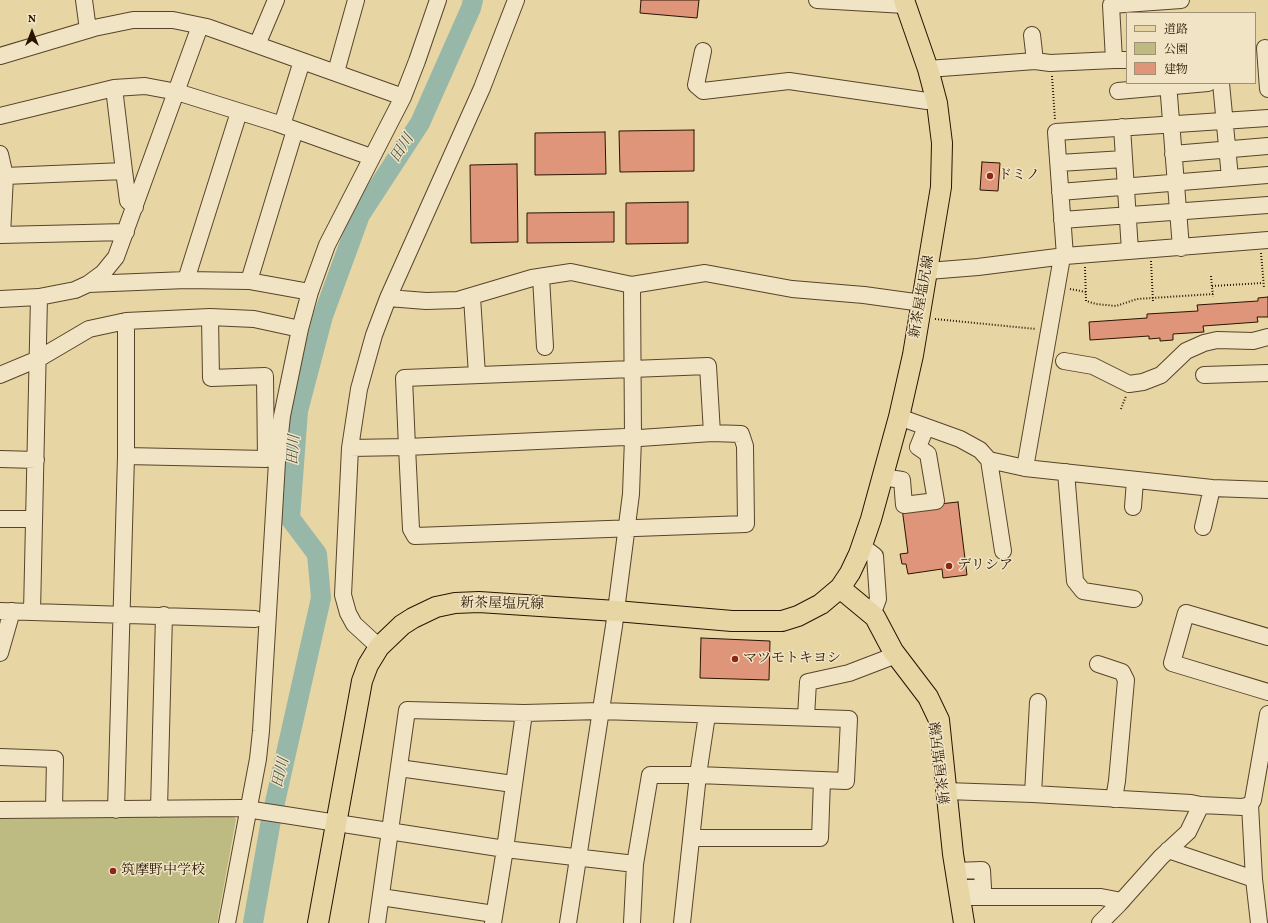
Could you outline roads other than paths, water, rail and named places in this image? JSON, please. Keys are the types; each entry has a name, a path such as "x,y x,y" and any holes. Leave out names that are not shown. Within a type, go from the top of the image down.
{"main road":[{"name":"新茶屋塩尻線","path":"318,923 329,821 362,681 368,665 379,647 402,625 424,611 455,603 502,602 732,621 782,621 810,611 821,604 840,588 850,573 862,546 899,417 913,355 941,186 942,143 936,100 928,69 905,2"},
{"name":"新茶屋塩尻線","path":"840,588 872,614 896,655 928,697 939,720 946,791 964,923"}],"street":[{"path":"84,0 88,30"},
{"path":"257,45 276,0"},
{"path":"336,72 356,0"},
{"path":"227,923 252,810 262,731 277,462 282,416 300,329 310,292 327,245 403,97 438,0"},
{"path":"379,647 354,624 348,613 343,595 350,448 359,389 374,335 388,298 482,88 516,0"},
{"path":"817,0 905,2"},
{"path":"928,69 1035,61 1050,63 1121,60 1111,4 1181,0"},
{"path":"0,56 88,30 133,20 173,20 200,26 257,45 403,97"},
{"path":"0,299 39,297 75,290 88,284 103,273 116,257 200,26"},
{"path":"1032,35 1035,61"},
{"path":"1263,48 1265,81"},
{"path":"703,50 696,85 703,91 788,81 927,101 936,100"},
{"path":"249,281 288,128 302,61"},
{"path":"1118,91 1188,84"},
{"path":"1221,84 1230,178"},
{"path":"1168,85 1181,248"},
{"path":"0,116 114,88 145,86 177,92 371,157"},
{"path":"114,88 128,201 135,207"},
{"path":"186,280 239,112"},
{"path":"1025,468 1050,330 1056,287 1063,257 1059,163 1056,132 1268,118"},
{"path":"1122,128 1130,252"},
{"path":"1174,154 1268,146"},
{"path":"0,154 5,176 1,235 126,232"},
{"path":"1059,163 1124,159"},
{"path":"5,176 124,171"},
{"path":"1060,192 1268,175"},
{"path":"1062,220 1268,205"},
{"path":"928,271 1063,257 1181,248 1264,244"},
{"path":"388,298 426,302 458,300 541,277 571,272 632,285 705,273 792,289 864,295 922,303"},
{"path":"541,277 545,347"},
{"path":"88,284 186,280 249,281 310,292"},
{"path":"568,923 616,611 627,528 633,438 632,285"},
{"path":"32,612 39,297"},
{"path":"472,297 477,375"},
{"path":"0,375 38,359 89,329 126,321 210,317 254,319 300,329"},
{"path":"126,456 266,459 265,376 211,378 210,317"},
{"path":"116,810 126,456 126,321"},
{"path":"1064,361 1093,366 1129,384 1143,382 1161,375 1186,351 1204,343 1217,340 1253,341 1268,337"},
{"path":"350,448 407,447 741,434 745,446 746,524 415,536 411,528 407,447 404,378 708,366 712,434"},
{"path":"1204,375 1268,373"},
{"path":"899,417 960,439 980,450 989,460 1003,551"},
{"path":"882,476 902,480 904,505 936,501 928,454 918,447 926,427"},
{"path":"0,459 36,460"},
{"path":"989,460 1025,468 1135,480 1212,488 1268,490"},
{"path":"1066,472 1075,581 1083,591 1134,600"},
{"path":"1133,507 1135,480"},
{"path":"1203,527 1212,488"},
{"path":"0,519 34,520"},
{"path":"862,546 875,556 878,599 872,614"},
{"path":"0,652 6,611 255,619"},
{"path":"1268,637 1186,613 1172,663 1268,692"},
{"path":"159,809 164,615"},
{"path":"806,717 808,682 849,673 896,655"},
{"path":"1098,664 1122,672 1126,680 1114,799"},
{"path":"1033,794 1038,702"},
{"path":"377,923 407,710 524,713 600,711 849,719 846,781 698,775 650,775 635,864 632,923"},
{"path":"381,897 494,918 524,713"},
{"path":"682,923 698,775 707,715"},
{"path":"946,791 1033,794 1242,807 1250,805 1254,800 1268,716"},
{"path":"0,756 55,759 54,810"},
{"path":"399,768 514,784"},
{"path":"692,838 820,838 822,780"},
{"path":"1100,923 1122,902 1168,850 1188,832 1201,805"},
{"path":"1250,805 1259,882 1259,923"},
{"path":"0,810 252,810 505,849 635,864"},
{"path":"1168,850 1259,882"},
{"path":"958,886 1101,897 1122,902"}],"waterway":[{"name":"田川","path":"253,923 271,820 321,598 317,554 290,518 298,411 323,316 360,215 420,123 471,8 473,0"}],"place":[{"name":"ドミノ","path":"990,176"},
{"name":"デリシア","path":"949,566"},
{"name":"マツモトキヨシ","path":"735,659"},
{"name":"筑摩野中学校","path":"113,871"}]}
